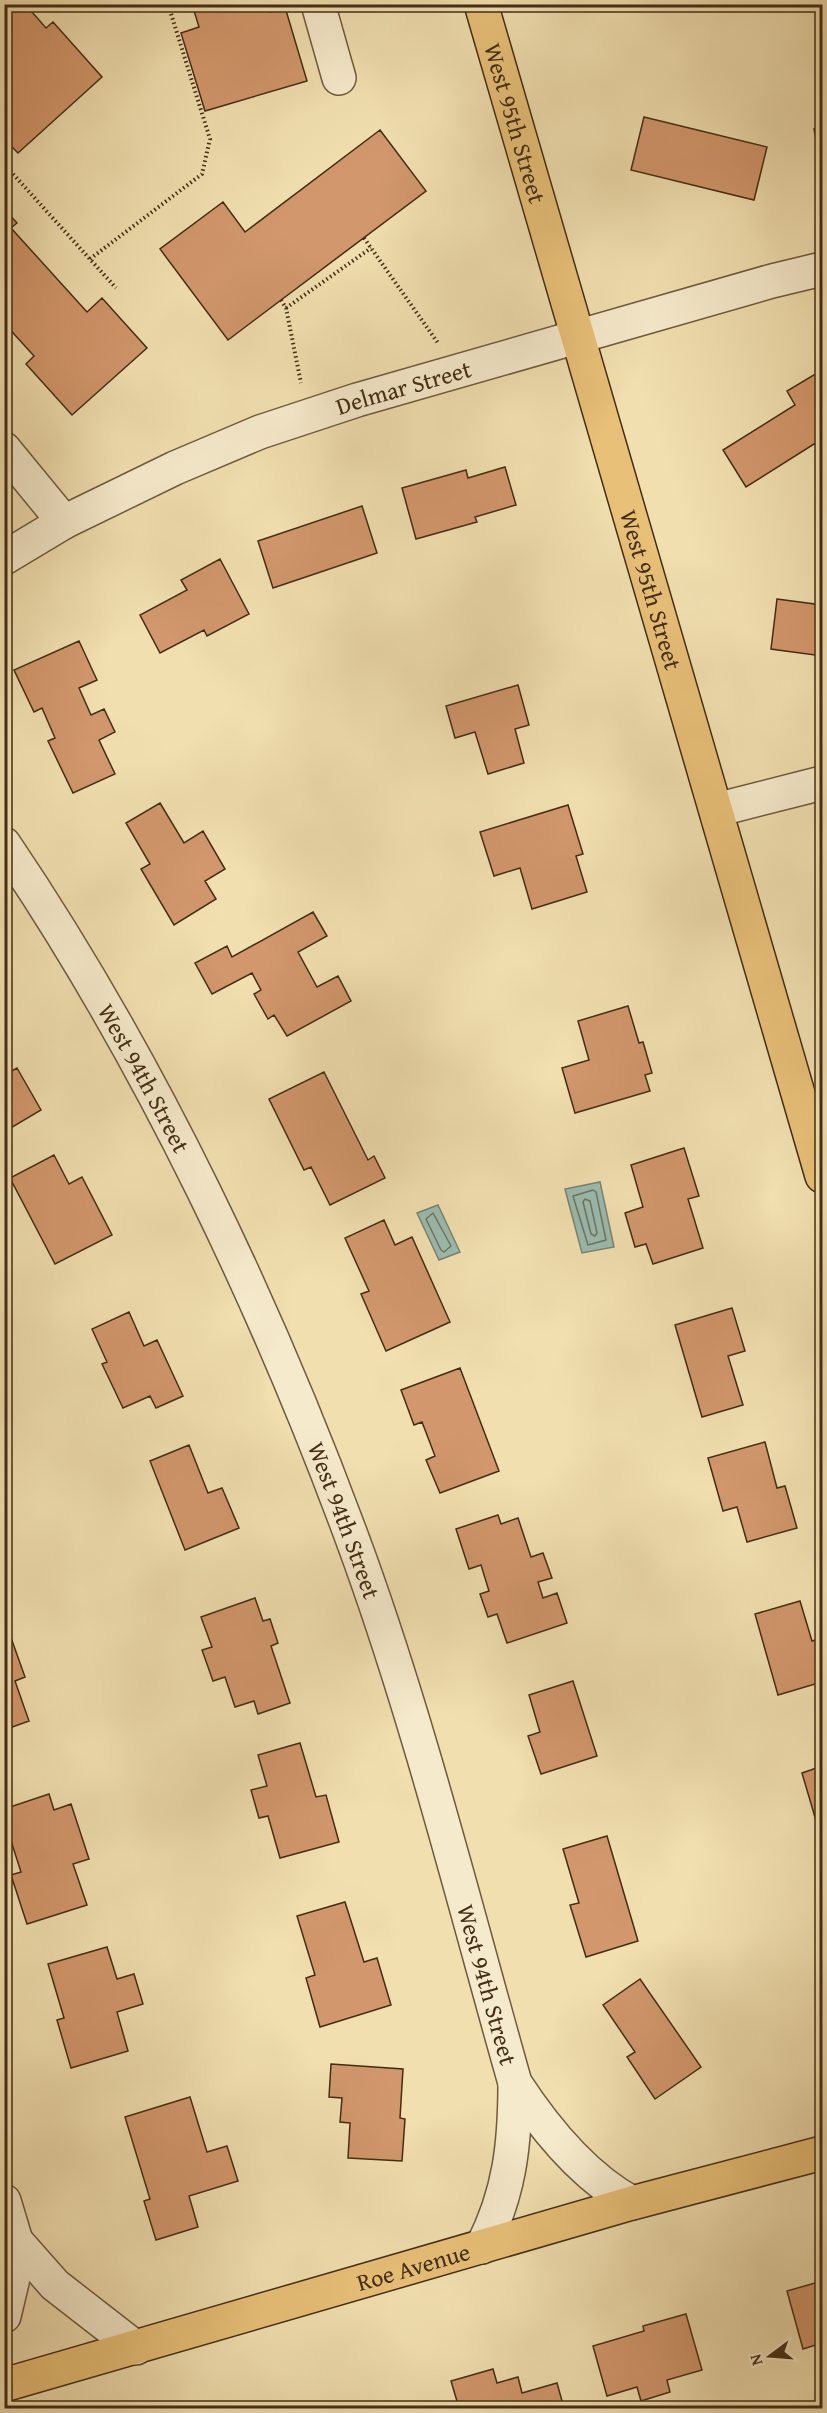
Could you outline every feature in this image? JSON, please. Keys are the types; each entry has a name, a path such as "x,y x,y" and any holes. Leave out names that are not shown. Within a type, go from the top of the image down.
{"main road":[{"name":"West 95th Street","path":"481,4 822,1176"},
{"name":"Roe Avenue","path":"4,2385 632,2203 822,2153"}],"street":[{"path":"318,4 339,78"},
{"name":"Delmar Street","path":"4,558 64,522 175,468 260,432 357,400 772,281 822,269"},
{"path":"4,449 64,522"},
{"path":"716,810 822,783"},
{"name":"West 94th Street","path":"4,844 132,1054 216,1216 295,1393 359,1559 417,1738 515,2082 538,2118 555,2138 610,2192 632,2203"},
{"path":"482,2247 494,2224 509,2174 515,2136 515,2082"},
{"path":"4,2201 16,2241 14,2274 4,2316"},
{"path":"16,2241 55,2285 93,2317 136,2348"}],"path":[{"path":"90,259 202,174 210,139 168,4"},
{"path":"4,164 116,288"},
{"path":"364,238 439,344"},
{"path":"286,308 371,248"},
{"path":"281,300 286,308 301,384"}],"water":[{"path":"600,1182 614,1247 582,1253 565,1189"},
{"path":"438,1205 460,1252 439,1260 417,1213"}],"building":[{"path":"4,4 25,4 46,28 53,22 102,77 18,153 4,139"},
{"path":"192,4 268,4 270,12 285,7 307,81 205,111 181,33 199,27"},
{"path":"644,117 767,147 754,200 631,170"},
{"path":"822,128 822,174 814,129"},
{"path":"380,130 426,191 228,340 160,249 223,202 245,232"},
{"path":"4,209 17,223 11,228 87,312 102,298 147,348 72,415 26,364 34,356 4,323"},
{"path":"822,370 822,439 746,487 723,450 795,405 787,391"},
{"path":"505,467 516,505 475,517 477,522 416,539 402,488 466,470 468,478"},
{"path":"362,506 377,553 273,588 258,541"},
{"path":"220,559 249,614 207,636 204,630 160,653 140,615 187,590 181,580"},
{"path":"777,599 822,605 822,656 771,649"},
{"path":"79,641 97,680 79,688 91,715 104,709 115,732 99,740 115,774 73,793 48,741 55,738 42,708 34,712 14,670"},
{"path":"518,685 529,725 515,729 524,763 488,774 475,732 455,738 446,706"},
{"path":"160,803 184,843 203,831 225,869 205,881 216,899 174,925 141,869 150,864 126,823"},
{"path":"568,805 583,854 576,856 587,892 532,909 520,868 494,876 480,832"},
{"path":"313,912 327,936 298,952 317,987 338,976 351,1001 287,1036 274,1015 268,1019 254,994 261,990 252,973 212,994 195,963 227,946 232,957"},
{"path":"628,1006 639,1043 643,1042 652,1073 645,1075 650,1091 575,1113 562,1068 589,1060 578,1021"},
{"path":"17,1068 41,1110 4,1132 4,1072 6,1074"},
{"path":"324,1072 368,1160 374,1156 385,1178 330,1205 311,1167 304,1170 269,1099"},
{"path":"684,1148 699,1196 688,1199 703,1248 653,1264 646,1244 635,1247 625,1213 643,1207 631,1165"},
{"path":"54,1155 69,1184 82,1177 112,1235 55,1264 10,1178"},
{"path":"384,1220 395,1245 412,1237 450,1322 386,1351 361,1294 369,1291 345,1238"},
{"path":"732,1308 745,1351 728,1356 743,1405 702,1417 675,1325"},
{"path":"129,1312 144,1346 157,1340 183,1396 156,1408 150,1396 123,1408 102,1364 107,1362 92,1329"},
{"path":"460,1368 499,1471 440,1493 426,1460 435,1456 422,1422 414,1425 401,1390"},
{"path":"765,1442 777,1488 785,1486 797,1528 747,1542 737,1507 723,1511 708,1458"},
{"path":"189,1445 208,1493 222,1488 239,1528 185,1550 150,1461"},
{"path":"498,1515 501,1524 518,1518 531,1557 543,1553 552,1578 538,1582 543,1598 557,1593 567,1623 507,1643 497,1614 488,1617 480,1594 489,1591 481,1565 469,1569 456,1529"},
{"path":"255,1598 263,1621 270,1619 278,1643 271,1646 290,1703 258,1714 254,1701 235,1707 225,1677 213,1681 202,1650 212,1647 201,1617"},
{"path":"800,1601 812,1641 822,1638 822,1682 778,1695 755,1614"},
{"path":"4,1618 25,1677 15,1681 29,1721 4,1730"},
{"path":"573,1681 597,1756 541,1774 528,1736 540,1732 529,1695"},
{"path":"300,1743 316,1797 326,1795 339,1842 280,1858 268,1816 259,1818 251,1790 267,1786 258,1755"},
{"path":"822,1766 822,1841 802,1773"},
{"path":"49,1794 54,1810 71,1804 89,1859 73,1864 87,1905 27,1924 11,1875 21,1872 4,1819 4,1809"},
{"path":"607,1836 638,1941 586,1957 570,1905 579,1903 563,1849"},
{"path":"345,1902 364,1962 377,1958 391,2005 320,2027 306,1978 315,1975 297,1916"},
{"path":"107,1947 117,1979 134,1974 143,2004 117,2012 128,2051 71,2068 57,2020 64,2018 48,1964"},
{"path":"640,1979 701,2067 655,2099 627,2057 635,2052 603,2005"},
{"path":"331,2064 403,2069 400,2118 405,2119 402,2161 348,2158 350,2123 340,2122 342,2098 329,2097"},
{"path":"190,2097 207,2152 227,2146 238,2181 189,2196 198,2227 156,2240 144,2201 150,2199 125,2117"},
{"path":"822,2281 822,2343 803,2349 787,2291"},
{"path":"686,2314 702,2370 667,2380 670,2392 641,2401 637,2387 607,2396 593,2346 644,2331 643,2326"},
{"path":"493,2369 497,2383 518,2377 522,2393 557,2383 564,2408 459,2408 451,2381"}]}
